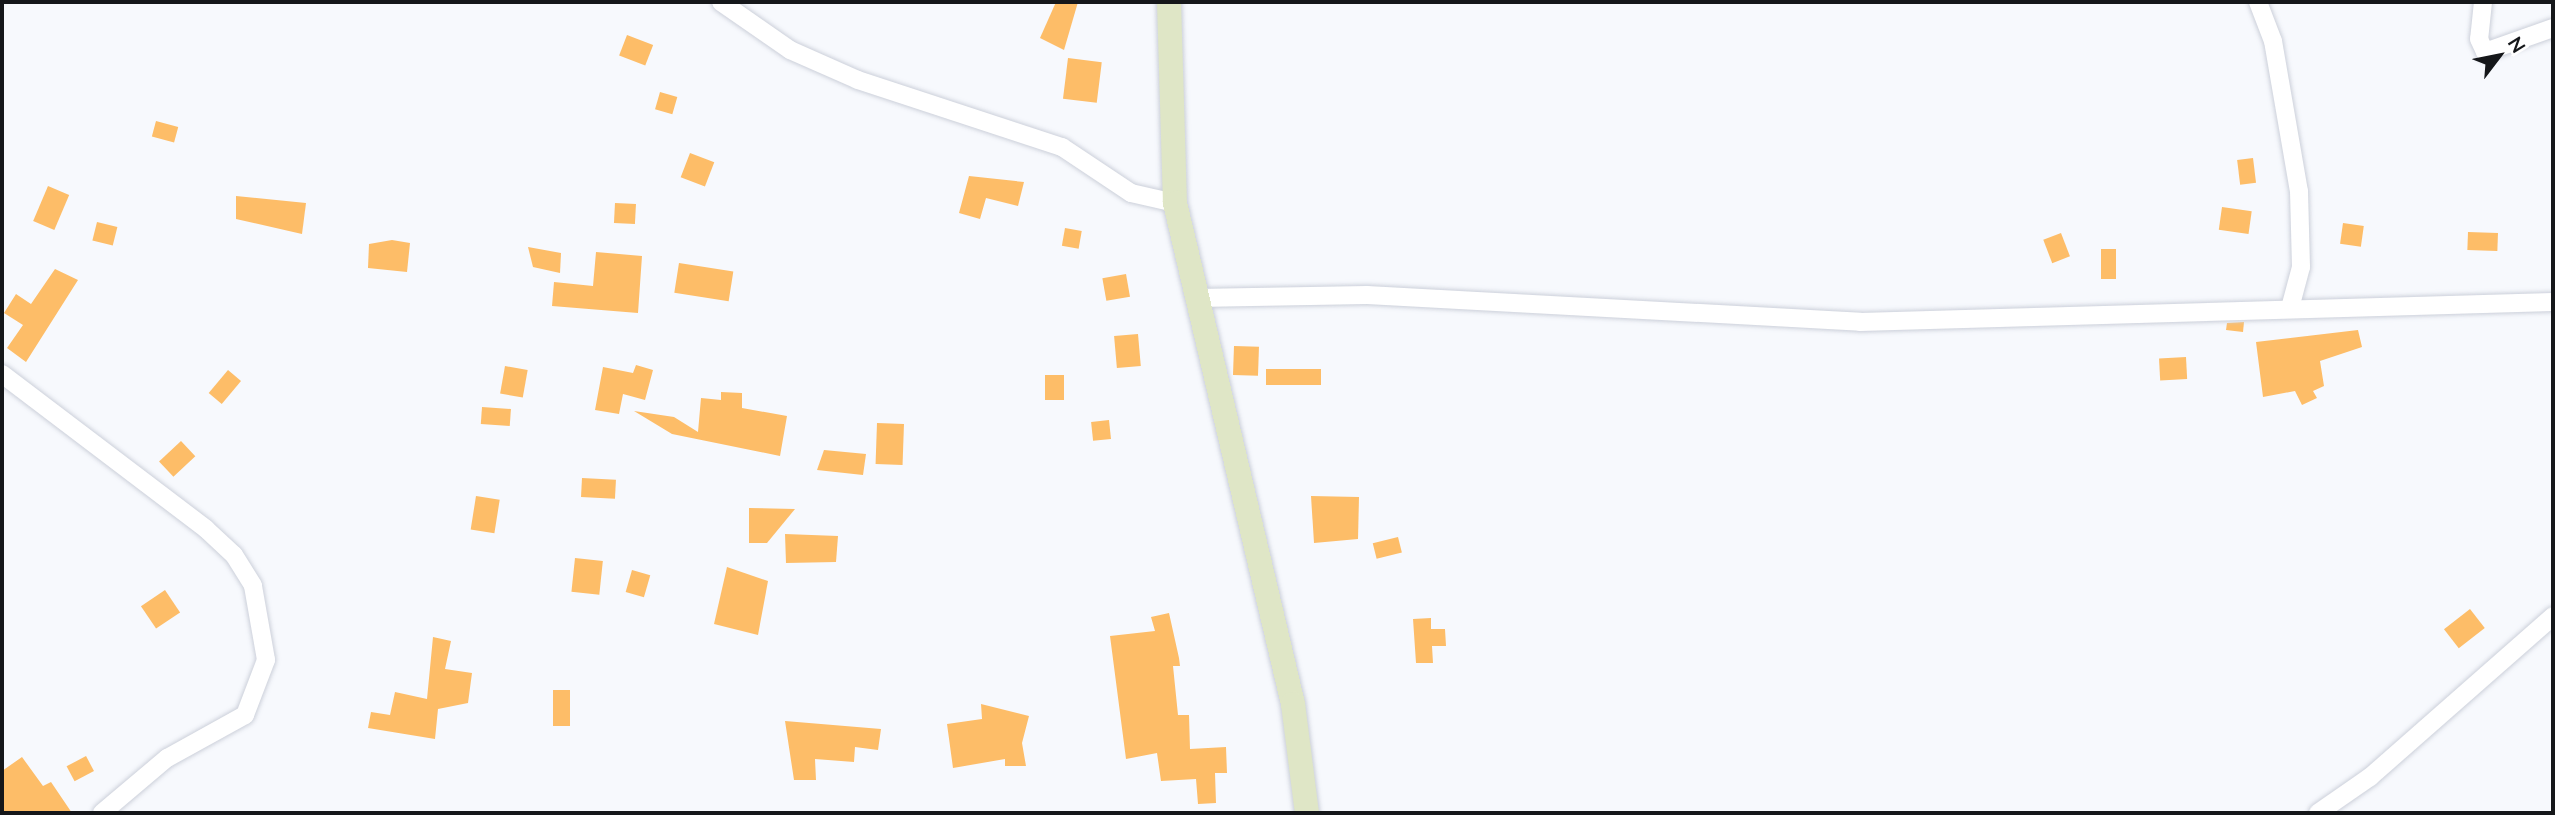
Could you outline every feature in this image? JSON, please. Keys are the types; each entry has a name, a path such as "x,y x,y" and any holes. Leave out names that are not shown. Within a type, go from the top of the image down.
{"main road":[{"path":"1169,2 1175,203 1293,704 1307,813"}],"street":[{"path":"721,2 790,50 858,80 1062,147 1131,193 1175,203"},
{"path":"2258,2 2273,41 2299,191 2301,267 2290,308"},
{"path":"2483,2 2479,39 2485,52 2553,28"},
{"path":"1196,298 1367,295 1860,323 2553,302"},
{"path":"2,374 206,529 234,555 253,586 266,660 245,715 167,758 102,813"},
{"path":"2318,813 2370,777 2553,616"}],"building":[{"path":"1056,2 1078,2 1064,50 1040,38"},
{"path":"627,35 653,45 645,66 619,56"},
{"path":"1068,58 1102,62 1097,103 1063,99"},
{"path":"660,92 677,97 672,114 655,109"},
{"path":"156,121 178,127 174,142 152,136"},
{"path":"690,153 714,162 705,187 681,177"},
{"path":"2253,158 2256,183 2240,185 2237,160"},
{"path":"969,176 1024,182 1018,206 986,198 980,219 959,213"},
{"path":"48,186 69,195 54,230 33,221"},
{"path":"236,196 306,203 302,234 236,219"},
{"path":"615,203 636,204 635,224 614,223"},
{"path":"2222,207 2252,211 2249,234 2219,230"},
{"path":"97,222 117,227 113,246 92,240"},
{"path":"2343,223 2364,226 2361,247 2340,244"},
{"path":"1065,228 1082,231 1079,249 1062,246"},
{"path":"2468,232 2498,233 2497,251 2467,250"},
{"path":"2061,233 2070,256 2052,263 2043,240"},
{"path":"392,240 410,243 407,272 368,268 369,244"},
{"path":"528,247 561,253 560,273 533,267"},
{"path":"2101,249 2116,249 2116,279 2101,279"},
{"path":"596,252 642,256 638,313 552,306 554,282 593,286"},
{"path":"679,263 733,272 729,301 674,293"},
{"path":"55,269 78,280 26,362 7,348 23,325 4,313 16,294 31,304"},
{"path":"1126,274 1130,297 1106,301 1102,278"},
{"path":"2244,322 2243,332 2226,330 2227,323"},
{"path":"2358,330 2362,347 2320,361 2324,386 2313,391 2317,398 2302,405 2295,391 2263,397 2256,342"},
{"path":"1138,334 1141,366 1117,368 1114,336"},
{"path":"1234,346 1259,347 1258,376 1233,375"},
{"path":"2186,357 2187,379 2160,380 2159,358"},
{"path":"636,365 653,370 645,400 623,394 619,414 595,410 603,367 633,373"},
{"path":"505,366 528,370 523,398 500,394"},
{"path":"1266,369 1321,369 1321,385 1266,385"},
{"path":"228,370 241,381 222,404 209,393"},
{"path":"1045,375 1064,375 1064,400 1045,400"},
{"path":"721,392 742,393 742,408 787,416 780,456 672,434 634,411 674,417 698,432 701,398 721,400"},
{"path":"482,407 511,409 510,426 481,424"},
{"path":"1109,420 1111,439 1093,441 1091,422"},
{"path":"877,423 904,424 903,465 876,464"},
{"path":"181,441 195,456 173,477 159,461"},
{"path":"824,450 866,454 863,475 817,470"},
{"path":"582,478 616,480 615,499 581,497"},
{"path":"476,496 500,500 494,533 471,530"},
{"path":"1311,496 1359,497 1358,539 1314,543"},
{"path":"749,508 795,509 767,543 749,543"},
{"path":"785,534 838,536 836,562 786,563"},
{"path":"1398,537 1402,553 1377,559 1373,543"},
{"path":"575,558 603,561 599,595 571,592"},
{"path":"727,567 768,581 758,635 714,624"},
{"path":"632,570 650,575 644,597 626,592"},
{"path":"165,590 180,612 156,629 141,606"},
{"path":"2470,609 2485,628 2459,648 2444,629"},
{"path":"1169,613 1180,666 1173,666 1178,715 1189,715 1190,749 1226,747 1227,773 1215,773 1216,803 1198,804 1196,779 1161,781 1157,753 1126,759 1110,636 1155,631 1151,617"},
{"path":"1431,618 1431,629 1445,629 1446,646 1432,646 1433,663 1416,663 1413,619"},
{"path":"433,637 451,641 445,669 472,673 468,703 438,709 435,739 368,728 371,712 390,715 395,692 427,699"},
{"path":"553,690 570,690 570,726 553,726"},
{"path":"981,704 1029,716 1022,743 1026,766 1005,766 1005,759 953,768 947,724 982,719"},
{"path":"785,721 881,729 878,750 855,747 854,762 815,759 816,780 794,780"},
{"path":"86,756 94,771 75,781 67,766"},
{"path":"22,757 43,786 51,782 72,813 2,813 2,771"}]}
